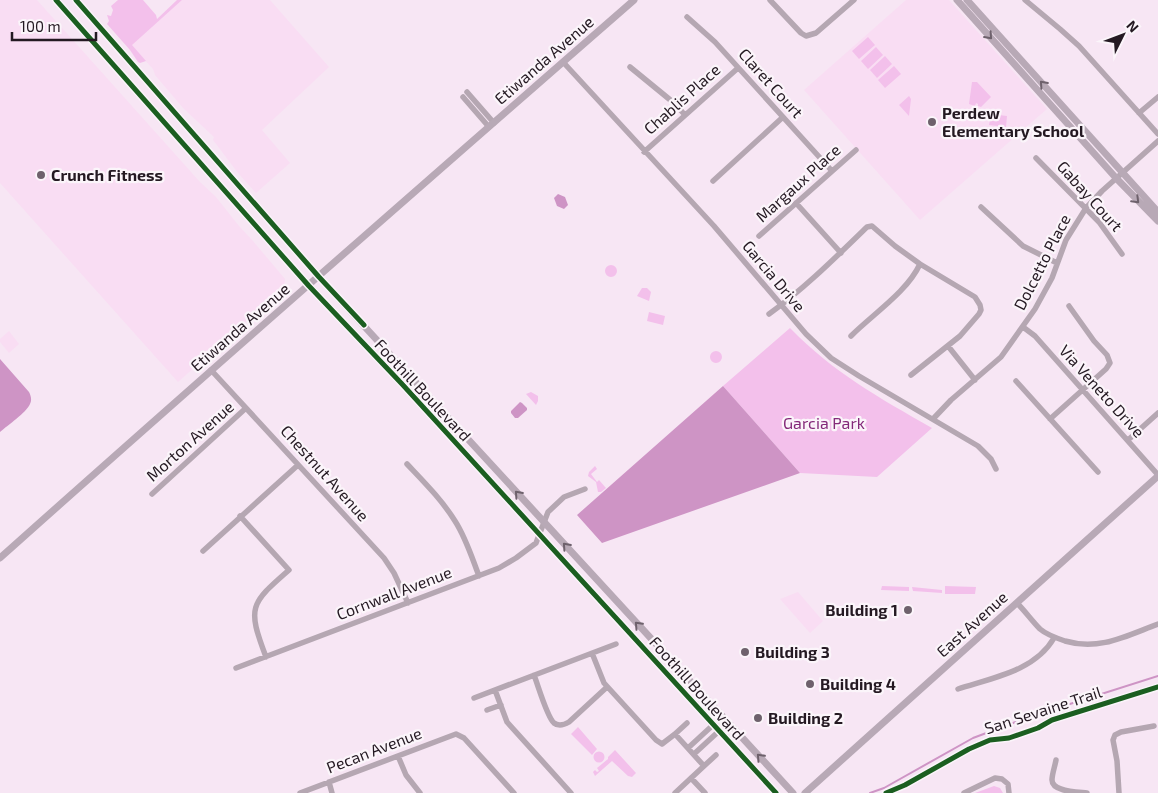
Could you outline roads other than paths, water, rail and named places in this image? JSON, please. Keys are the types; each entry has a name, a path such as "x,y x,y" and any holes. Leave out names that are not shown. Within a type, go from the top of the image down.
{"main road":[{"name":"Foothill Boulevard","path":"56,0 309,286 402,384 776,793"},
{"name":"Foothill Boulevard","path":"76,0 319,277 793,793"},
{"name":"Etiwanda Avenue","path":"0,558 260,326 309,286 634,0"},
{"path":"957,0 1116,178 1158,221"},
{"path":"967,0 1158,212"},
{"name":"East Avenue","path":"805,793 1158,475"}],"street":[{"path":"770,0 806,36 816,33 854,0"},
{"path":"1025,0 1079,46 1158,134"},
{"name":"Claret Court","path":"687,17 715,42 832,171"},
{"name":"Garcia Drive","path":"563,62 714,226 806,334 831,358 978,446 991,459 996,468"},
{"path":"630,67 674,103 685,115"},
{"name":"Chablis Place","path":"644,152 738,68"},
{"path":"465,94 491,125"},
{"path":"1139,113 1158,97"},
{"path":"713,181 783,117"},
{"name":"Dolcetto Place","path":"933,419 951,400 1001,357 1039,301 1052,278 1068,235 1086,208 1116,178 1158,141"},
{"name":"Margaux Place","path":"759,236 856,150"},
{"name":"Gabay Court","path":"1036,158 1086,208 1107,232 1122,254"},
{"path":"796,203 840,253"},
{"path":"980,207 1023,246 1037,255 1057,263"},
{"path":"769,314 840,253 867,227 872,226 920,264 975,297 980,305 981,310 979,314 960,336 911,375"},
{"path":"851,336 905,286 916,273 920,264"},
{"path":"1050,419 1106,369 1110,360 1089,335 1069,306"},
{"name":"Via Veneto Drive","path":"1023,327 1035,336 1158,475"},
{"path":"948,346 975,380"},
{"name":"Chestnut Avenue","path":"211,370 388,563 402,587 408,602"},
{"path":"1016,381 1098,472"},
{"name":"Morton Avenue","path":"152,494 246,408"},
{"path":"1128,440 1158,413"},
{"path":"407,464 437,496 456,522 479,576"},
{"path":"203,551 298,465"},
{"name":"Cornwall Avenue","path":"236,668 479,576 516,558 536,542 548,512 564,497 585,489"},
{"path":"240,516 289,570 266,590 255,607 255,629 266,657"},
{"path":"1017,603 1040,629 1054,638 1076,644 1095,645 1117,640 1158,624"},
{"path":"958,689 1026,666 1038,657 1054,638"},
{"path":"474,698 616,644"},
{"path":"592,654 607,687 659,743 666,742 687,723"},
{"path":"534,675 550,717 556,724 562,725 569,722 607,687"},
{"path":"495,690 507,722 571,793"},
{"path":"487,710 501,705"},
{"path":"686,746 713,725"},
{"path":"1119,793 1117,761 1113,740 1115,735 1121,732 1154,726"},
{"path":"694,754 719,731"},
{"name":"Pecan Avenue","path":"300,793 458,734 464,738 514,793"},
{"path":"675,734 704,766"},
{"path":"675,793 716,755"},
{"path":"398,756 406,775 420,793"},
{"path":"1056,760 1052,780 1053,785 1058,789 1087,793"},
{"path":"691,778 705,793"},
{"path":"964,793 995,778 1002,779 1008,784 1009,793"},
{"path":"329,782 332,793"}],"waterway":[{"path":"870,793 884,788 973,738 1029,717 1158,676"}],"place":[{"name":"Perdew Elementary School","path":"932,122"},
{"name":"Crunch Fitness","path":"41,175"},
{"name":"Building 1","path":"908,610"},
{"name":"Building 3","path":"745,652"},
{"name":"Building 4","path":"810,684"},
{"name":"Building 2","path":"758,718"}],"park label":[{"name":"Garcia Park","path":"824,423"}]}
